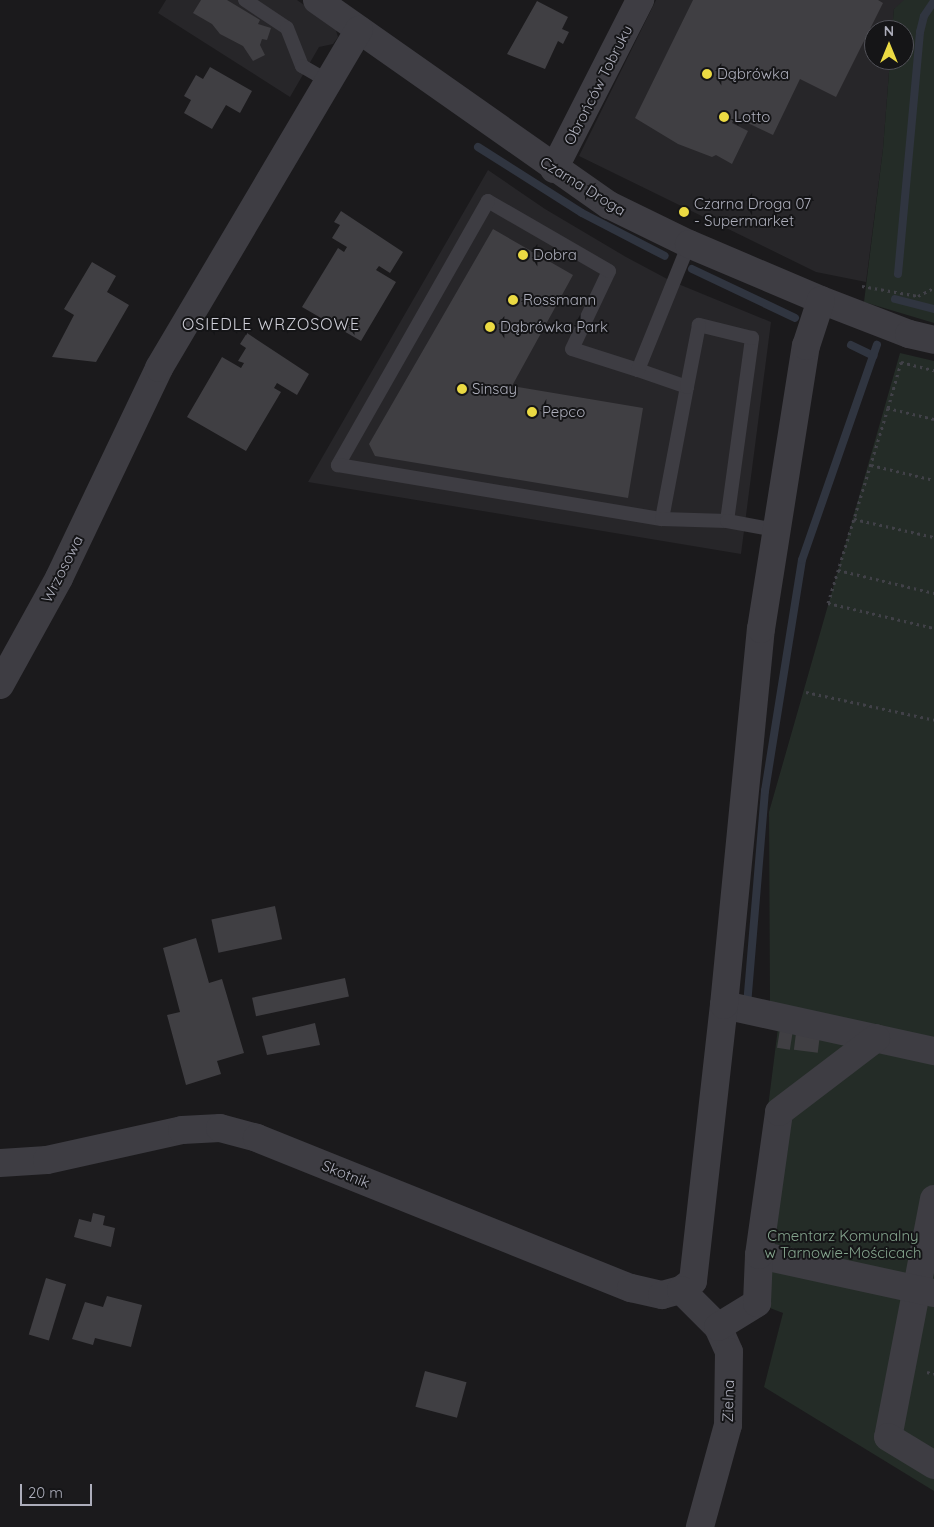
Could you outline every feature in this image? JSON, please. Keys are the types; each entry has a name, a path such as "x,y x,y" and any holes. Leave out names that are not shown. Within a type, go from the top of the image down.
{"street":[{"name":"Czarna Droga","path":"317,0 554,169 609,205 689,244 821,300 909,334 934,340"},
{"name":"Obrońców Tobruku","path":"554,169 579,126 640,0"},
{"name":"Wrzosowa","path":"0,685 59,578 160,368 359,30"},
{"path":"681,1290 693,1281 724,1005 761,629 806,346 821,300"},
{"path":"724,1005 934,1051"},
{"path":"718,1327 757,1303 759,1255 780,1112 876,1038"},
{"name":"Skotnik","path":"0,1164 47,1160 182,1130 220,1128 257,1138 632,1288 662,1296 681,1290"},
{"path":"934,1199 925,1291 888,1437 934,1465"},
{"path":"759,1255 925,1291"},
{"name":"Zielna","path":"681,1290 718,1327 729,1352 728,1425 700,1527"}],"lane":[{"path":"245,0 287,28 302,66 328,81"},
{"path":"687,386 572,349 610,271 488,201 338,465 662,519 726,521 776,530"},
{"path":"638,370 689,244"},
{"path":"662,519 699,325 752,338 726,521"}],"path":[{"path":"855,285 918,296 934,288"},
{"path":"934,370 902,362 828,603 934,628"},
{"path":"888,408 934,419"},
{"path":"871,464 934,480"},
{"path":"854,519 934,537"},
{"path":"838,570 934,593"},
{"path":"806,692 934,720"}],"shaded area":[{"path":"166,0 297,0 335,27 338,37 333,44 319,47 290,97 158,13"},
{"path":"656,0 912,0 894,9 893,20 864,20 864,70 889,70 883,149 866,282 816,272 579,156"},
{"path":"488,170 545,209 626,257 671,281 771,322 741,554 308,482"}],"green space":[{"path":"904,0 934,0 934,323 864,302 883,149 889,70 914,70 914,20 893,20 894,9"},
{"name":"Cmentarz Komunalny w Tarnowie-Mościcach","path":"900,353 934,361 934,1491 764,1387 783,1313 744,1298 781,1004 770,1002 769,812"}],"building":[{"path":"201,0 227,0 260,20 258,24 271,28 267,40 262,39 260,45 265,55 253,61 243,46 220,34 212,24 193,13"},
{"path":"693,0 878,0 883,3 874,20 864,20 864,41 836,97 800,79 773,135 735,117 732,123 748,131 732,164 716,155 712,157 678,144 635,118"},
{"path":"537,1 568,17 562,29 569,32 563,44 558,41 545,69 507,54"},
{"path":"210,67 252,91 240,113 226,105 212,129 184,113 191,100 184,96 196,75 203,79"},
{"path":"341,211 403,252 390,273 379,266 376,270 396,282 361,341 302,307 338,248 344,252 347,247 332,238 340,225 334,222"},
{"name":"Dąbrówka Park","path":"493,229 573,275 512,386 643,408 628,498 375,456 369,444"},
{"path":"92,262 116,276 107,292 129,305 96,362 52,357 74,315 64,309"},
{"path":"247,333 309,374 297,395 277,383 274,388 281,392 246,451 187,417 222,357 241,368 244,363 238,361 246,348 240,344"},
{"path":"275,906 282,939 218,953 211,920"},
{"path":"196,938 209,983 222,979 244,1053 217,1061 221,1074 186,1085 167,1015 180,1012 163,948"},
{"path":"345,978 349,997 256,1016 252,998"},
{"path":"315,1023 320,1045 267,1055 262,1036"},
{"path":"780,1029 793,1031 790,1050 777,1048"},
{"path":"796,1033 820,1036 818,1053 794,1050"},
{"path":"93,1213 105,1216 103,1225 115,1228 111,1247 74,1237 79,1219 91,1222"},
{"path":"46,1278 66,1284 49,1341 29,1334"},
{"path":"107,1296 142,1305 131,1347 95,1338 93,1345 72,1339 85,1302 103,1307"},
{"path":"425,1371 467,1382 457,1418 415,1407"}],"waterway":[{"path":"898,274 920,32 924,16 934,1"},
{"path":"478,147 582,213 665,256"},
{"path":"692,269 795,318"},
{"path":"895,299 934,309"},
{"path":"851,345 874,356"},
{"path":"747,1005 765,791 802,560 877,345"}],"place":[{"name":"Dąbrówka","path":"707,74"},
{"name":"Lotto","path":"724,117"},
{"name":"Czarna Droga 07 - Supermarket","path":"684,212"},
{"name":"Dobra","path":"523,255"},
{"name":"Rossmann","path":"513,300"},
{"name":"Dąbrówka Park","path":"490,327"},
{"name":"Sinsay","path":"462,389"},
{"name":"Pepco","path":"532,412"}],"district":[{"name":"OSIEDLE WRZOSOWE","path":"271,324"}]}
